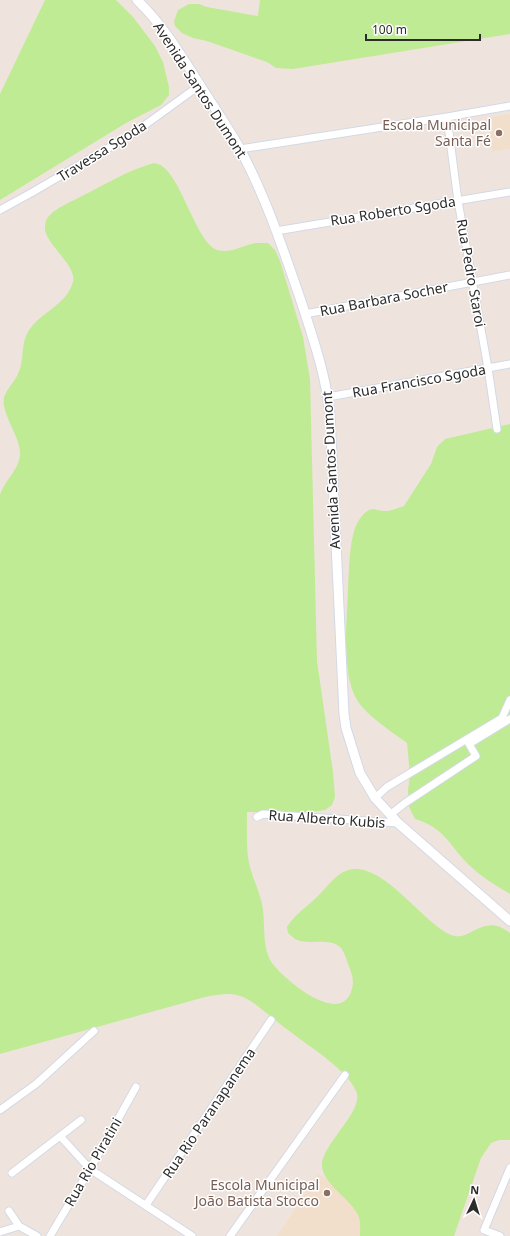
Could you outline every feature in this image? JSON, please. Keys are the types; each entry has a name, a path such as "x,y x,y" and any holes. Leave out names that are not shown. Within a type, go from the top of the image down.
{"street":[{"name":"Avenida Santos Dumont","path":"137,0 168,34 240,149 255,180 276,231 305,314 323,372 328,397 344,714 346,728 360,773 375,798 398,823 510,921"},
{"name":"Travessa Sgoda","path":"0,210 31,194 134,133 200,85"},
{"path":"240,149 510,106"},
{"name":"Rua Pedro Staroi","path":"447,117 458,200 488,368 497,429"},
{"name":"Rua Roberto Sgoda","path":"276,231 510,192"},
{"name":"Rua Barbara Socher","path":"305,314 510,276"},
{"name":"Rua Francisco Sgoda","path":"328,397 510,364"},
{"path":"375,798 387,787 502,718 510,700"},
{"path":"391,814 476,756 469,744 510,719"},
{"name":"Rua Alberto Kubis","path":"257,817 263,814 398,823"},
{"name":"Rua Rio Paranapanema","path":"146,1205 271,1020"},
{"path":"0,1110 36,1084 94,1031"},
{"path":"230,1236 345,1075"},
{"name":"Rua Rio Piratini","path":"50,1236 136,1087"},
{"path":"12,1173 82,1120"},
{"path":"60,1136 90,1169 192,1236"},
{"path":"500,1236 484,1230 510,1168"},
{"path":"8,1211 19,1226 37,1236"},
{"path":"0,1232 19,1226"}],"shaded area":[{"name":"Escola Municipal Santa Fé","path":"510,114 510,149 492,152 486,118"},
{"name":"Escola Municipal João Batista Stocco","path":"318,1174 379,1212 364,1236 277,1236"}],"green space":[{"path":"45,0 116,0 133,17 155,46 163,62 169,87 169,95 161,105 126,123 0,200 0,94"},
{"path":"260,0 510,0 510,34 293,69 276,68 267,62 207,41 193,38 182,33 175,26 174,21 178,10 189,4 199,4 207,7 258,16"},
{"path":"154,163 161,165 170,174 202,236 209,245 217,250 227,251 256,243 268,243 275,250 280,261 303,337 310,379 317,661 333,772 335,797 332,805 325,810 312,812 247,812 248,857 250,868 262,904 266,949 272,963 287,979 311,996 323,1002 335,1004 344,1001 351,992 353,980 342,949 335,944 324,942 306,942 295,939 288,933 287,927 298,913 319,895 338,875 346,871 359,869 373,873 387,882 427,918 451,935 464,935 484,926 492,925 500,927 510,933 510,1140 499,1140 491,1143 481,1158 454,1236 360,1236 360,1222 358,1215 326,1178 322,1164 326,1151 354,1109 357,1093 352,1083 338,1068 255,1004 243,997 225,994 205,997 0,1054 0,495 17,466 20,455 20,449 4,406 4,397 20,369 23,345 30,328 64,298 73,282 71,269 47,236 45,228 48,218 60,207 135,169"},
{"path":"510,424 510,894 473,868 461,857 440,832 433,827 415,819 409,807 408,791 410,775 407,743 366,712 357,700 352,689 349,676 346,646 351,548 355,528 361,517 371,509 388,511 404,506 431,464 437,447 445,439"}],"place":[{"name":"Escola Municipal Santa Fé","path":"499,133"},
{"name":"Escola Municipal João Batista Stocco","path":"327,1193"}]}
